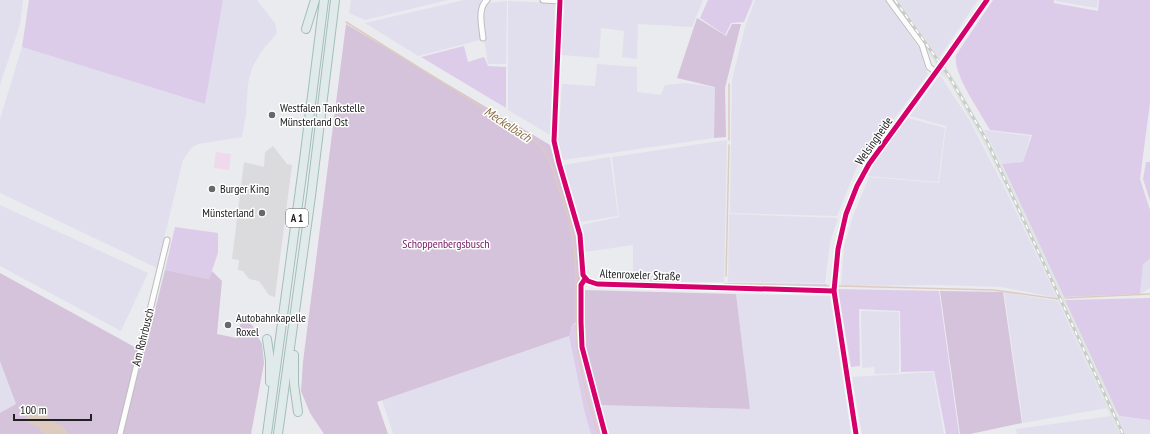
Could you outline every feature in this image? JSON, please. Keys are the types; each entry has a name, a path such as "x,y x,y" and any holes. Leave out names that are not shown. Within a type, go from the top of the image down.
{"highway":[{"path":"306,29 315,0"},
{"name":"A 1","path":"267,434 324,0"},
{"name":"A 1","path":"278,434 294,324 335,0"},
{"path":"294,324 294,374 298,412"},
{"path":"267,339 270,360 269,415"}],"street":[{"path":"483,38 481,9 487,0"},
{"name":"Altenroxeler Straße","path":"543,0 560,1 554,141 577,223 583,275 585,279 597,284 834,291"},
{"path":"889,0 922,45 929,67 936,72"},
{"name":"Welsingheide","path":"856,434 834,291 841,232 846,214 857,186 869,164 987,0"},
{"name":"Am Rohrbusch","path":"120,434 167,240"}],"shaded area":[{"path":"0,0 23,0 20,25 0,85"},
{"path":"29,0 223,0 205,104 22,47"},
{"path":"223,0 257,0 275,23 277,33 261,52 252,68 248,83 246,114 242,137 198,144 191,148 183,160 157,268 0,193 0,119 22,47 205,104"},
{"path":"351,0 448,0 365,20 349,13"},
{"path":"464,0 481,0 480,40 418,56 365,23"},
{"path":"562,0 703,0 692,27 638,24 637,59 622,57 624,31 601,28 599,58 561,55"},
{"path":"708,0 753,0 744,22 731,23 725,35 700,18"},
{"path":"755,0 885,0 921,51 924,65 928,74 856,169 837,216 730,213 732,80 745,27"},
{"path":"892,0 899,0 953,77 1002,164 1117,411 1117,417 1125,434 1119,434 1057,297 982,140 947,78 940,74 941,71"},
{"path":"899,0 978,0 939,58"},
{"path":"993,0 1054,0 1054,3 1098,11 1099,0 1150,0 1150,103 1140,179 1150,210 1150,259 1143,264 1140,294 1064,297 1002,164 1023,162 1032,135 990,130 968,93 958,72 956,55"},
{"path":"1098,0 1097,8 1055,1"},
{"path":"507,1 506,64 488,64 484,39 484,8 488,3"},
{"path":"508,1 555,3 550,135 508,110"},
{"path":"464,46 468,62 484,57 488,66 506,67 506,108 421,57"},
{"path":"597,64 637,67 637,92 661,95 665,85 685,83 715,87 714,138 563,160 558,141 562,84 595,86"},
{"path":"940,75 970,121 1006,191 1057,298 1002,287 941,285 841,286 844,246 853,216 869,177 939,183 946,126 910,116"},
{"path":"908,118 945,128 938,182 867,176 883,149"},
{"path":"984,130 1030,136 1023,163 1002,164"},
{"path":"727,140 724,282 633,282 633,245 585,252 582,225 619,217 612,157"},
{"name":"Münsterland","path":"273,146 287,164 292,165 275,297 269,295 259,281 249,279 243,271 238,270 239,260 232,259 244,162 264,167 265,152"},
{"path":"216,152 231,154 229,170 214,168"},
{"path":"610,157 618,216 581,222 564,165"},
{"path":"1146,162 1150,162 1150,201 1143,179"},
{"path":"0,205 148,273 121,331 0,266"},
{"path":"729,214 838,218 830,243 825,283 728,282"},
{"path":"175,227 218,233 218,253 209,279 165,270"},
{"path":"1150,259 1150,288 1140,294 1143,264"},
{"path":"729,283 827,284 826,288 729,286"},
{"path":"838,289 939,291 959,434 946,434 934,371 901,372 900,311 859,309 860,366 851,367"},
{"path":"1004,292 1058,301 1107,408 1023,423"},
{"path":"736,294 830,296 851,434 606,434 598,405 750,409"},
{"path":"1150,298 1150,420 1119,416 1065,300"},
{"path":"861,311 899,312 899,373 875,374 874,367 862,368"},
{"path":"580,324 581,347 604,434 591,434 585,414 569,336 572,325"},
{"path":"569,336 585,414 591,434 393,434 382,400"},
{"path":"0,361 16,404 0,413"},
{"path":"933,372 944,434 862,434 852,377"},
{"path":"33,404 54,422 62,426 68,434 43,434 38,427 31,425 28,421 27,411 28,407"},
{"path":"1111,416 1119,434 1017,434 1016,429"},
{"path":"1117,416 1150,420 1150,434 1125,434"}],"green space":[{"path":"697,18 726,36 732,24 741,24 725,88 726,137 714,138 715,87 677,78"},
{"name":"Schoppenbergsbusch","path":"346,24 550,145 576,237 580,274 580,320 572,325 569,336 377,402 388,434 324,434 310,413 301,391 303,362"},
{"path":"165,270 209,279 212,271 222,281 217,334 236,338 242,319 252,325 262,344 264,363 251,434 68,434 63,428 47,418 38,407 33,404 28,407 28,421 38,426 43,434 0,434 0,413 16,404 0,361 0,273 140,350 145,350"},
{"path":"582,290 736,294 750,409 598,405 584,347"},
{"path":"940,291 1003,292 1022,423 970,434 960,434"}],"waterway":[{"name":"Meckelbach","path":"346,22 530,137 545,153 554,172 572,232 576,271 576,330 578,354 585,388 598,434"},
{"path":"729,84 729,140"},
{"path":"726,276 729,145"},
{"path":"725,284 829,286"},
{"path":"839,286 994,290 1058,299"},
{"path":"1065,298 1150,294"}],"railway":[{"path":"895,0 949,76 987,141 1123,434"}],"cycle path":[{"path":"560,0 554,141 580,235 583,275 588,281 597,284 834,291"},
{"path":"856,434 834,291 838,249 846,214 857,186 869,164 987,0"},
{"path":"585,279 581,285 582,347 605,434"}],"place":[{"name":"Westfalen Tankstelle Münsterland Ost","path":"272,115"},
{"name":"Burger King","path":"212,189"},
{"name":"Münsterland","path":"262,213"},
{"name":"Autobahnkapelle Roxel","path":"228,325"}]}
